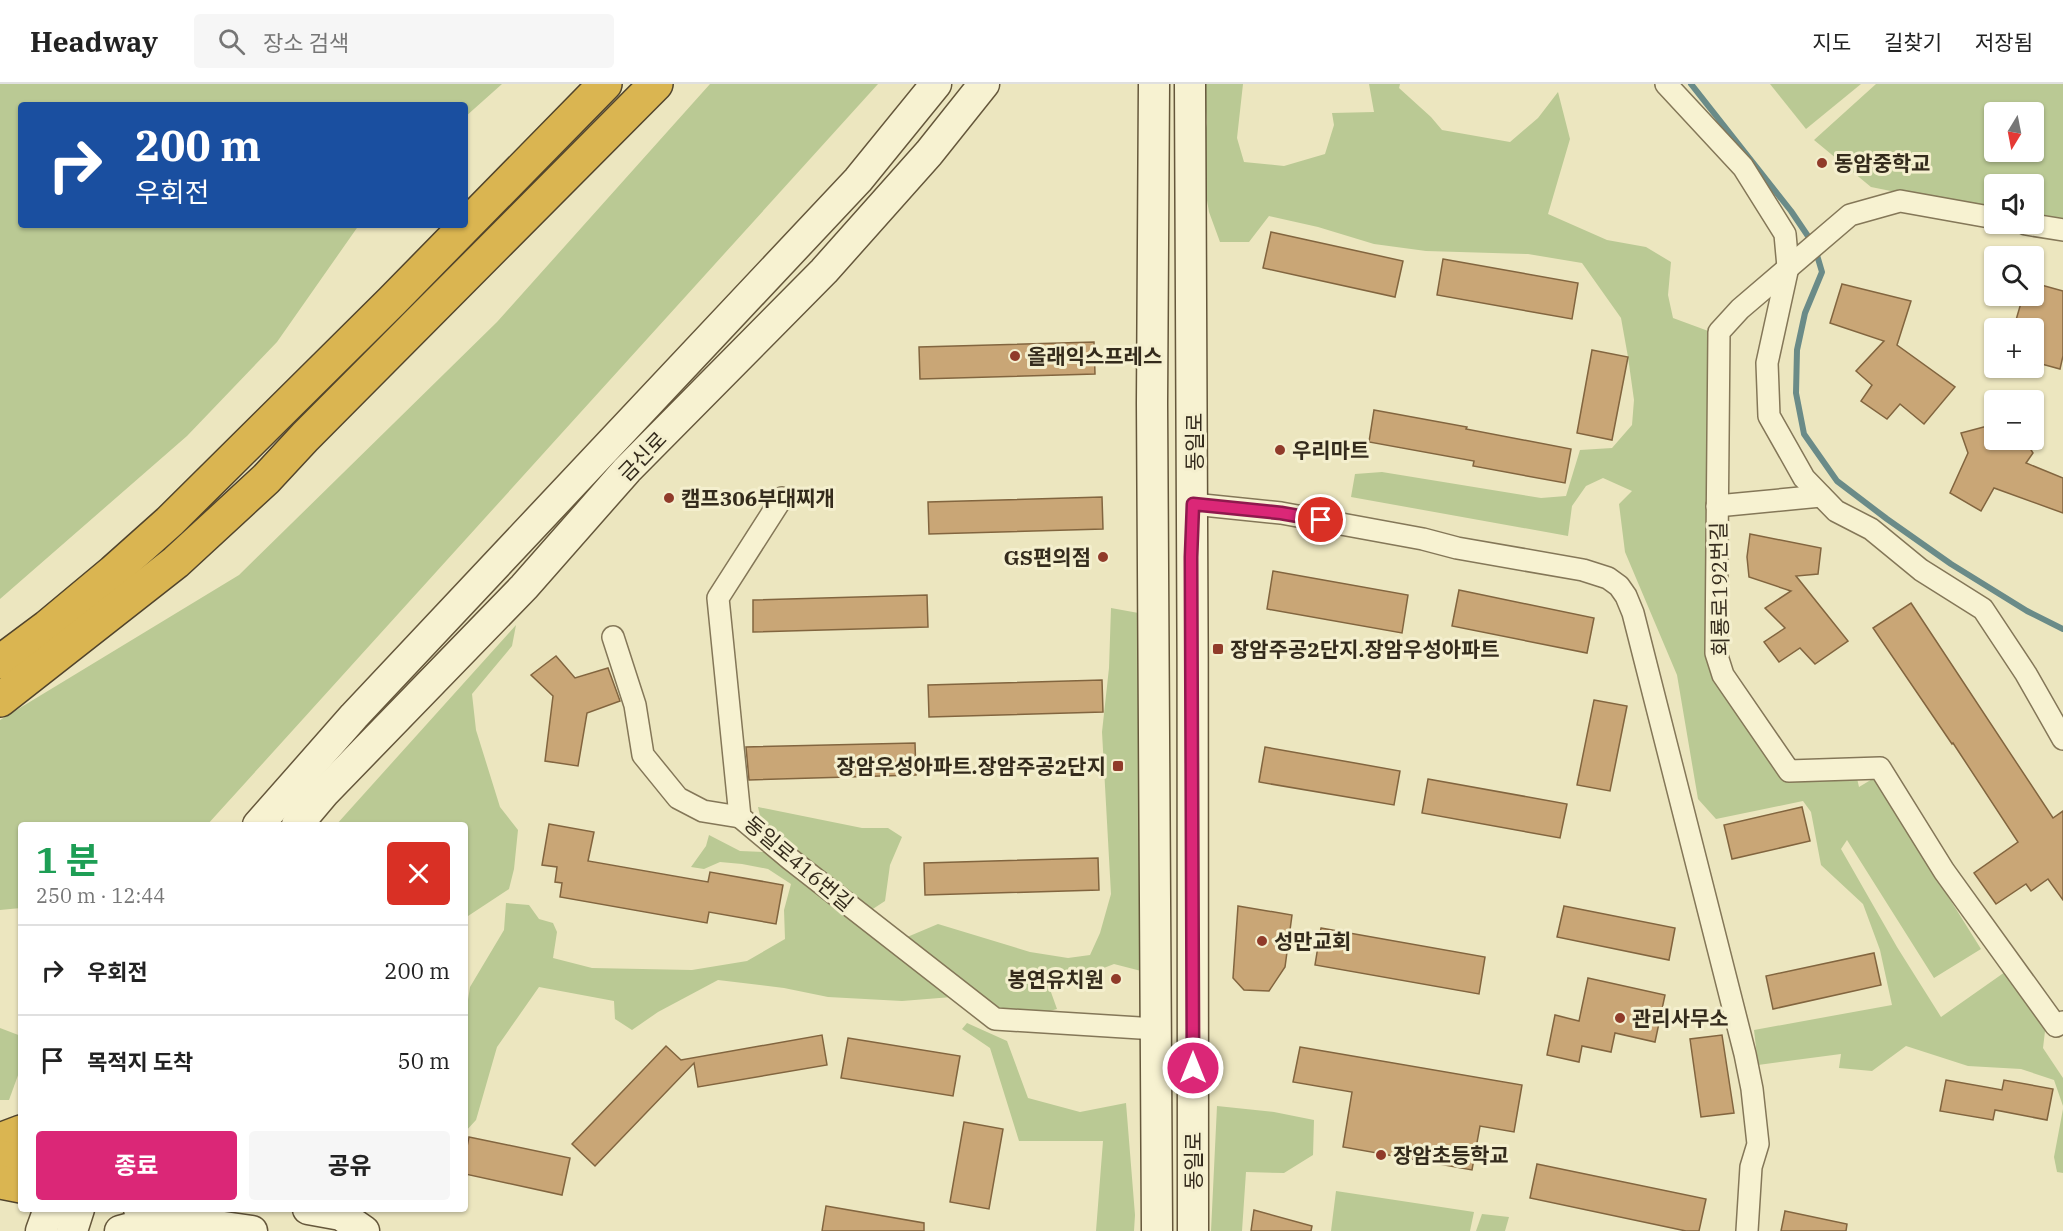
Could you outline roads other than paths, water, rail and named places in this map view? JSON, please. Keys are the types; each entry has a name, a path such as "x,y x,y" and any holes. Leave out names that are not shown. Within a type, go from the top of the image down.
{"highway":[{"path":"468,196 575,84"},
{"path":"0,682 184,531 302,409 605,84"},
{"path":"0,662 47,627 169,522 397,307 626,84"},
{"path":"0,700 176,562 266,479 656,84"},
{"path":"0,645 53,603 201,465 377,291 437,228"},
{"path":"0,1140 18,1132"},
{"path":"0,1157 18,1160"},
{"path":"0,1182 18,1185"}],"street":[{"name":"금신로","path":"261,822 361,708 858,180 936,84"},
{"name":"금신로","path":"300,822 332,784 524,587 627,470 824,271 929,153 984,84"},
{"name":"동일로","path":"1190,84 1193,504 1191,557 1193,1231"},
{"path":"1666,84 1743,167 1785,234 1792,264 1767,363 1769,416 1804,478 1836,511 1870,529 1921,570 1983,609 2026,674 2063,739"},
{"name":"동일로","path":"1154,85 1152,403 1156,1231"},
{"name":"회룡로192번길","path":"1984,216 1900,201 1850,215 1740,309 1719,332 1716,653 1723,675 1789,771 1880,768 1944,871 2061,1028"},
{"path":"2044,227 2063,230"},
{"path":"1717,506 1821,496"},
{"name":"동일로416번길","path":"782,498 718,598 740,817 790,859 995,1019 1156,1029"},
{"path":"1193,504 1281,513 1422,539 1457,548 1583,570 1608,578 1619,586 1633,613 1752,1089 1758,1144 1751,1167 1747,1231"},
{"path":"613,637 635,705 643,755 678,798 703,812 740,817"},
{"path":"41,1231 48,1212"},
{"path":"72,1231 78,1212"},
{"path":"152,1212 203,1224 252,1231"},
{"path":"324,1212 341,1215 364,1231"},
{"path":"120,1231 142,1226 203,1224"}],"waterway":[{"path":"1691,84 1791,211 1814,245 1822,272 1805,313 1797,350 1796,393 1804,434 1837,481 1887,519 1951,564 2027,611 2063,629"}],"place":[{"name":"동암중학교","path":"1822,163"},
{"name":"올래익스프레스","path":"1015,356"},
{"name":"우리마트","path":"1280,450"},
{"name":"캠프306부대찌개","path":"669,498"},
{"name":"GS편의점","path":"1103,557"},
{"name":"장암주공2단지.장암우성아파트","path":"1218,649"},
{"name":"장암우성아파트.장암주공2단지","path":"1118,766"},
{"name":"성만교회","path":"1262,941"},
{"name":"봉연유치원","path":"1116,979"},
{"name":"관리사무소","path":"1620,1018"},
{"name":"장암초등학교","path":"1381,1155"}]}
